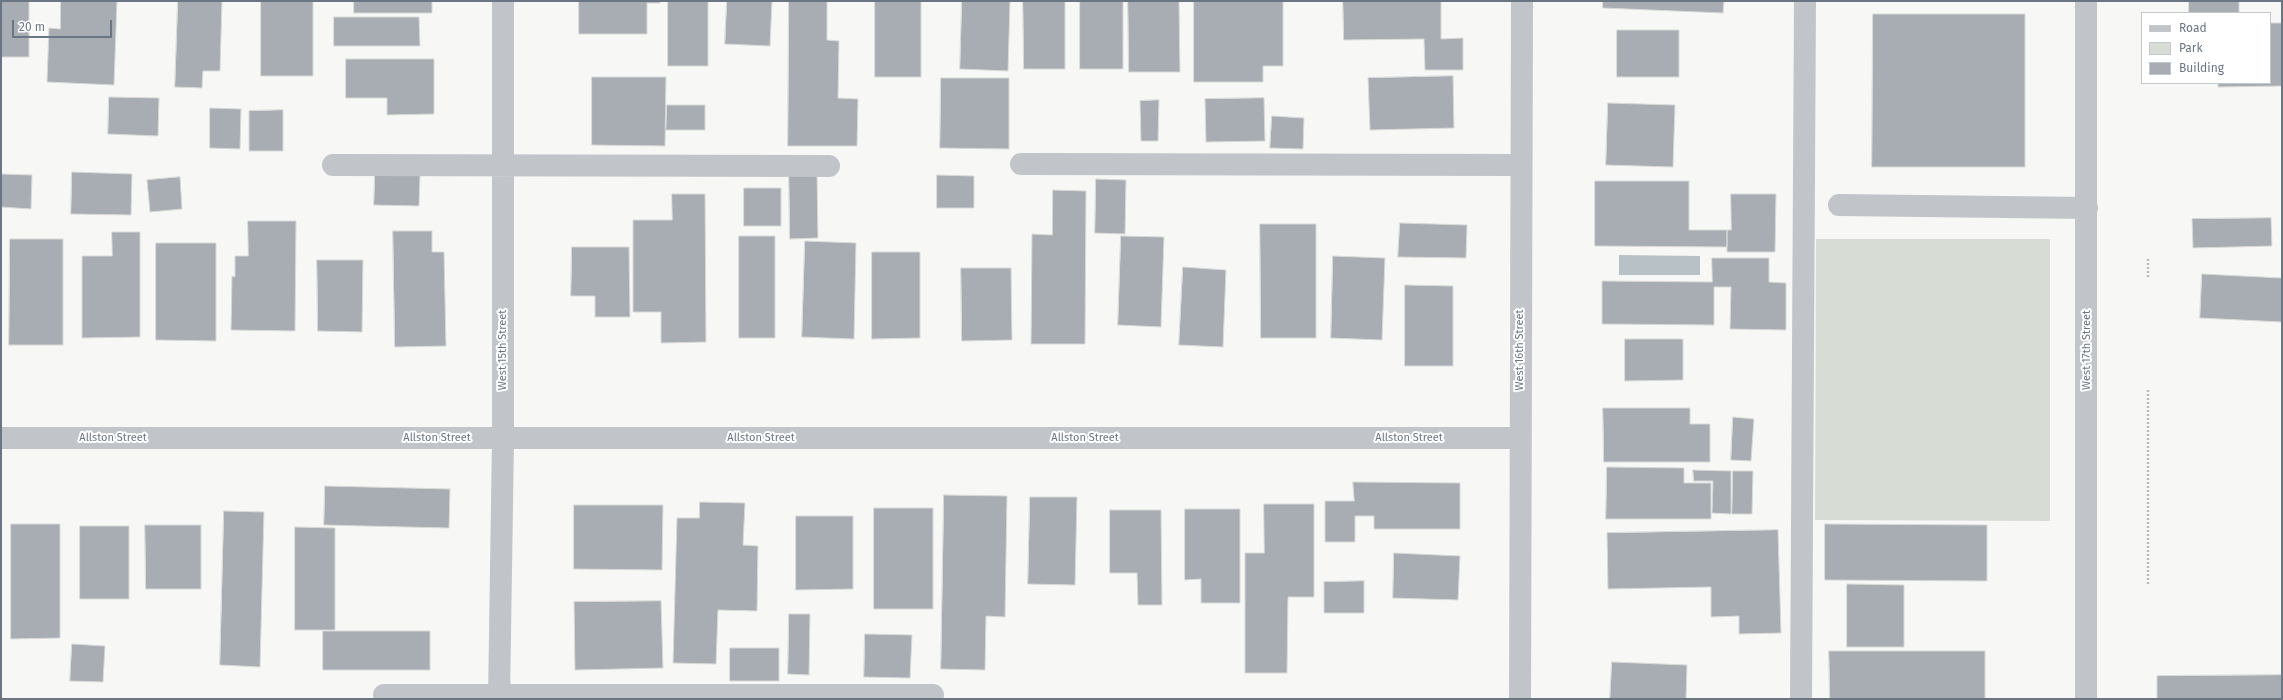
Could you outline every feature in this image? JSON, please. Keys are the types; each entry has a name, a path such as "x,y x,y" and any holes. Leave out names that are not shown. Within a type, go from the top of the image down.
{"street":[{"name":"West 15th Street","path":"499,697 503,438 503,1"},
{"name":"West 16th Street","path":"1520,699 1522,1"},
{"path":"1801,699 1805,1"},
{"name":"West 17th Street","path":"2086,1 2086,699"},
{"path":"1021,164 1521,165"},
{"path":"333,165 829,166"},
{"path":"1839,205 2087,208"},
{"name":"Allston Street","path":"1,438 1520,438"},
{"path":"384,695 499,697 933,695"}],"path":[{"path":"2148,259 2148,279"},
{"path":"2148,390 2148,584"}],"green space":[{"path":"1816,239 2050,239 2050,521 1815,520"}],"shaded area":[{"path":"1619,255 1700,256 1700,275 1619,275"}],"building":[{"path":"1,1 29,1 29,57 1,57"},
{"path":"61,1 117,1 114,85 47,82 49,28 60,29"},
{"path":"178,1 222,1 220,71 203,71 202,88 175,87"},
{"path":"261,1 313,1 313,76 261,76"},
{"path":"354,1 432,1 432,13 354,13"},
{"path":"579,1 660,1 660,3 647,3 647,34 579,34"},
{"path":"668,1 708,1 708,66 668,66"},
{"path":"727,1 772,1 770,46 725,44"},
{"path":"789,1 827,1 827,40 839,41 838,98 858,99 857,146 788,146"},
{"path":"875,1 921,1 921,77 875,77"},
{"path":"962,1 1010,1 1008,71 960,69"},
{"path":"1023,1 1065,1 1065,69 1024,69"},
{"path":"1080,1 1123,1 1123,69 1080,69"},
{"path":"1128,1 1179,1 1180,72 1129,72"},
{"path":"1194,1 1283,1 1283,66 1263,66 1263,82 1194,82"},
{"path":"1343,1 1441,1 1441,39 1463,38 1463,70 1425,70 1424,39 1344,40"},
{"path":"1603,1 1724,1 1723,13 1603,8"},
{"path":"2189,1 2239,1 2239,12 2189,12"},
{"path":"1873,14 2025,14 2025,167 1872,167"},
{"path":"334,17 419,17 420,46 334,46"},
{"path":"2271,23 2282,23 2282,86 2218,87 2218,84 2271,84"},
{"path":"1617,30 1679,30 1679,77 1617,77"},
{"path":"346,59 434,59 434,114 387,115 387,98 346,98"},
{"path":"1453,76 1454,128 1370,130 1368,78"},
{"path":"592,77 666,77 665,146 592,145"},
{"path":"941,78 1009,78 1009,149 940,148"},
{"path":"109,97 159,98 158,136 108,134"},
{"path":"1264,98 1265,141 1206,142 1205,99"},
{"path":"1159,100 1158,141 1141,141 1140,101"},
{"path":"1608,103 1675,105 1673,167 1606,165"},
{"path":"667,105 705,105 705,130 666,130"},
{"path":"210,108 241,109 240,149 210,148"},
{"path":"283,110 283,151 249,151 249,111"},
{"path":"1272,116 1304,118 1303,149 1270,148"},
{"path":"72,172 132,174 131,215 71,214"},
{"path":"375,173 420,175 419,206 374,205"},
{"path":"1,174 32,175 31,209 1,207"},
{"path":"789,175 817,175 818,238 790,239"},
{"path":"937,175 974,176 974,208 937,208"},
{"path":"180,177 182,209 150,212 147,180"},
{"path":"1096,179 1126,180 1125,234 1095,233"},
{"path":"1595,181 1689,181 1689,230 1727,230 1727,247 1595,246"},
{"path":"744,188 781,188 781,226 744,226"},
{"path":"1053,190 1086,191 1085,344 1031,344 1032,234 1052,235"},
{"path":"672,194 705,194 706,342 661,343 661,312 633,312 633,220 672,220"},
{"path":"1731,194 1776,194 1775,252 1727,252 1727,230 1731,230"},
{"path":"2271,218 2272,246 2193,248 2192,219"},
{"path":"248,221 296,221 295,331 231,330 232,276 235,277 235,256 248,256"},
{"path":"1400,223 1467,225 1466,258 1398,257"},
{"path":"1260,224 1316,224 1316,338 1261,338"},
{"path":"393,231 432,231 432,252 444,252 446,346 395,347"},
{"path":"112,232 140,232 140,337 82,338 82,256 112,256"},
{"path":"739,236 775,236 775,338 739,338"},
{"path":"1121,236 1164,237 1161,327 1118,325"},
{"path":"10,239 63,239 63,345 9,345"},
{"path":"805,241 856,243 854,339 802,337"},
{"path":"156,243 216,243 216,341 156,340"},
{"path":"572,247 629,247 630,317 595,317 595,296 571,296"},
{"path":"872,252 920,252 920,338 872,339"},
{"path":"1333,256 1385,258 1382,340 1331,338"},
{"path":"1712,258 1769,258 1769,282 1786,283 1786,330 1730,329 1731,287 1714,287 1714,325 1602,324 1602,281 1712,282"},
{"path":"317,260 363,260 362,332 318,331"},
{"path":"1183,267 1226,270 1223,347 1179,345"},
{"path":"961,268 1011,268 1012,340 962,341"},
{"path":"2202,274 2282,278 2282,322 2200,318"},
{"path":"1405,285 1453,286 1453,366 1405,366"},
{"path":"1625,339 1683,339 1683,380 1625,381"},
{"path":"1603,408 1690,408 1690,424 1710,424 1710,462 1604,462"},
{"path":"1733,417 1754,419 1751,461 1731,460"},
{"path":"1607,467 1684,468 1684,483 1711,483 1711,519 1606,519"},
{"path":"1693,470 1731,471 1731,514 1712,513 1713,481 1694,481"},
{"path":"1733,471 1753,471 1752,514 1732,514"},
{"path":"1353,482 1460,483 1460,529 1374,529 1374,516 1355,516 1355,542 1325,542 1325,501 1354,501"},
{"path":"325,486 450,489 449,528 324,525"},
{"path":"944,495 1007,496 1005,617 986,616 985,670 941,669"},
{"path":"1030,497 1077,497 1075,585 1028,584"},
{"path":"700,502 745,503 743,545 758,546 757,611 718,610 716,664 673,663 677,518 699,518"},
{"path":"1264,504 1314,504 1314,597 1288,597 1287,673 1245,673 1245,553 1264,553"},
{"path":"574,505 663,505 662,570 574,569"},
{"path":"874,508 933,508 933,609 874,609"},
{"path":"1185,509 1240,509 1240,603 1201,603 1201,579 1185,580"},
{"path":"1110,510 1161,510 1162,605 1138,605 1137,573 1110,573"},
{"path":"224,511 264,512 260,667 220,665"},
{"path":"796,516 853,516 853,589 796,590"},
{"path":"11,524 60,524 60,638 11,639"},
{"path":"1825,524 1987,525 1987,581 1825,580"},
{"path":"145,525 201,525 201,589 146,589"},
{"path":"80,526 129,526 129,599 80,599"},
{"path":"295,527 335,528 335,630 295,630"},
{"path":"1778,530 1781,633 1739,634 1739,616 1711,617 1711,587 1608,589 1607,533"},
{"path":"1394,553 1460,556 1458,600 1393,598"},
{"path":"1364,581 1364,613 1324,613 1324,582"},
{"path":"1847,584 1904,585 1904,647 1847,647"},
{"path":"661,601 663,668 575,670 574,602"},
{"path":"789,614 810,614 809,675 788,674"},
{"path":"323,631 430,631 430,670 323,670"},
{"path":"865,634 912,635 910,678 864,677"},
{"path":"72,644 105,646 103,682 70,681"},
{"path":"730,648 779,648 779,681 730,681"},
{"path":"1829,651 1985,651 1985,699 1830,699"},
{"path":"1612,662 1687,665 1686,699 1610,699"},
{"path":"2282,675 2282,699 2157,699 2157,676"}]}
